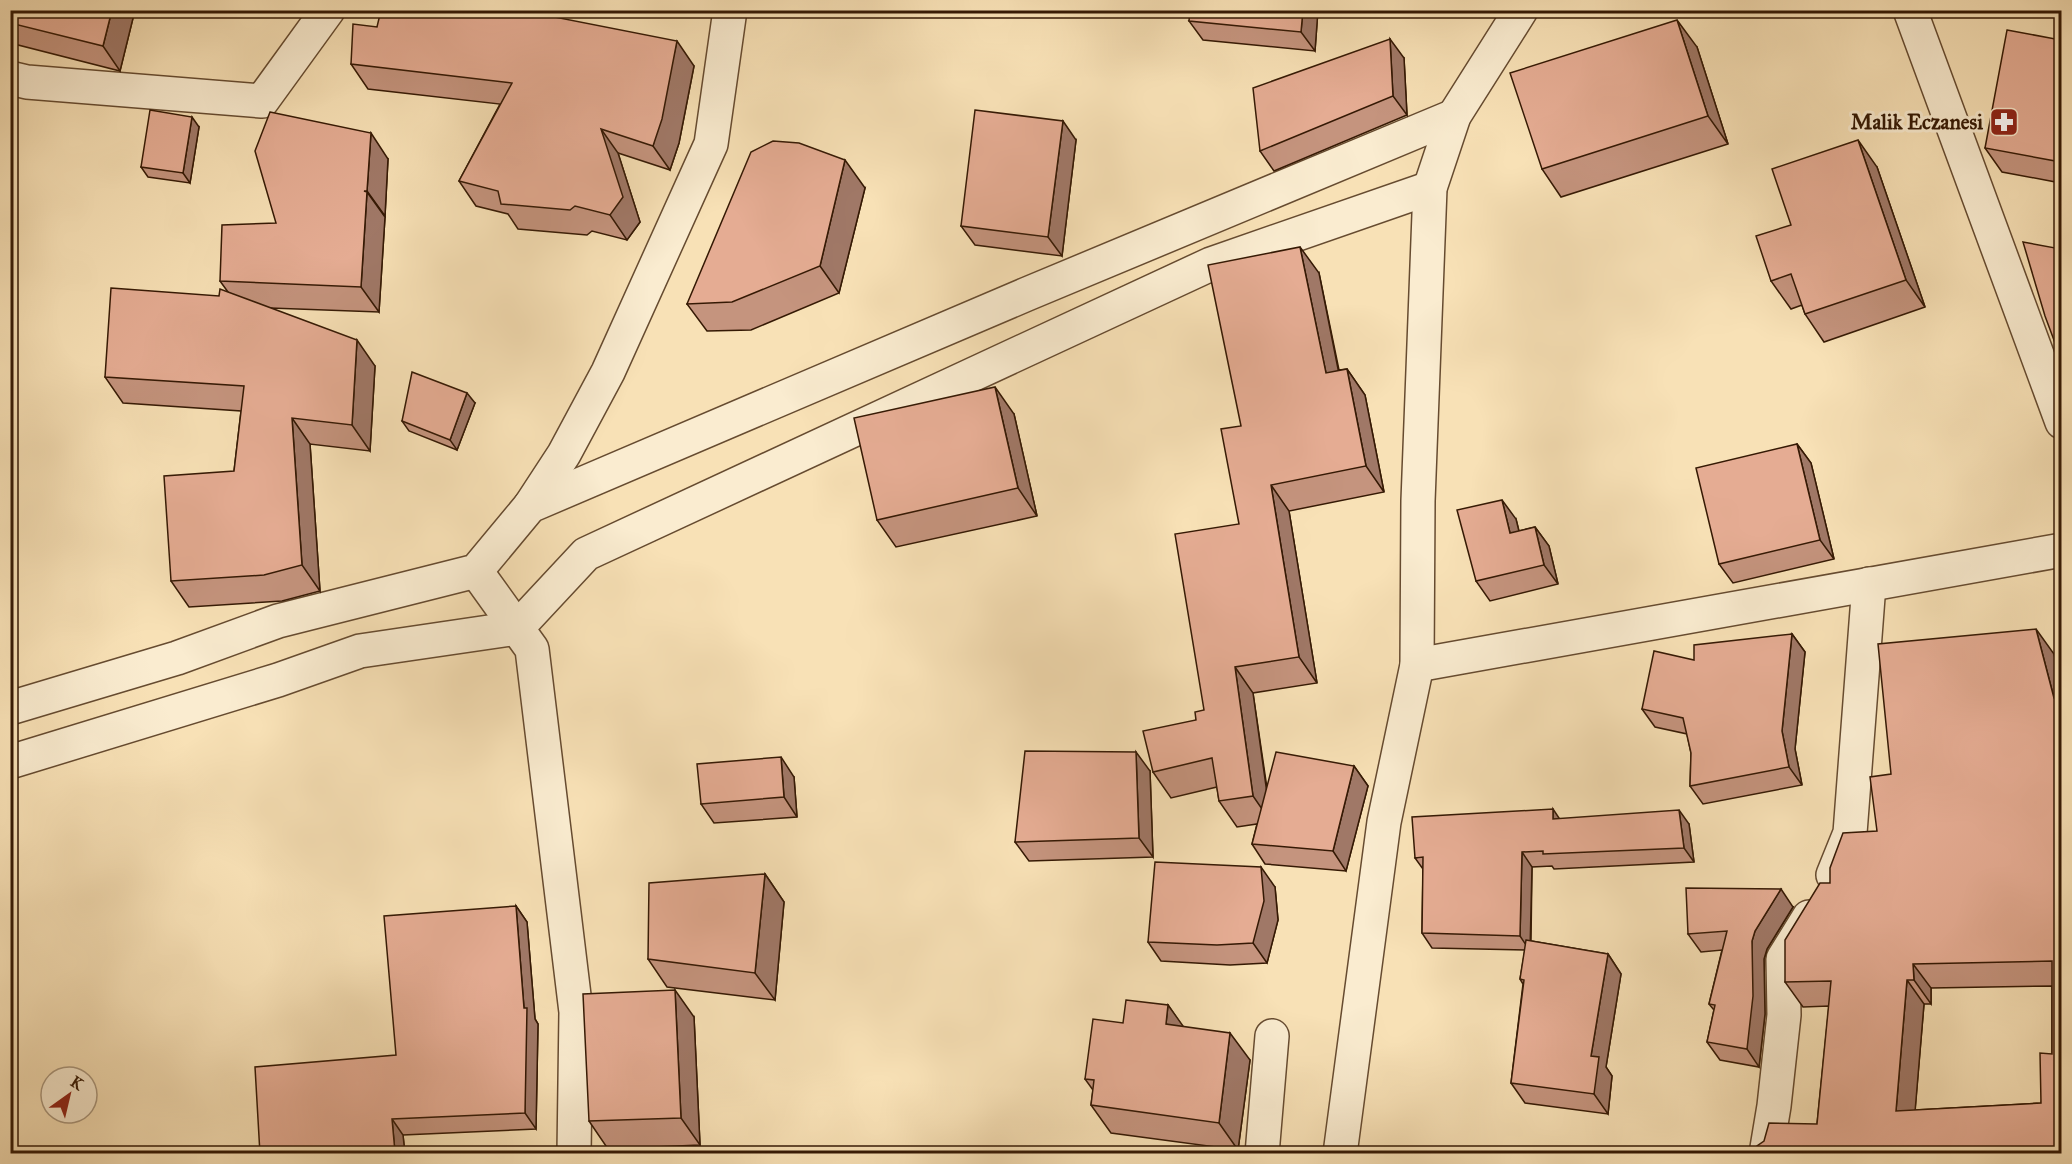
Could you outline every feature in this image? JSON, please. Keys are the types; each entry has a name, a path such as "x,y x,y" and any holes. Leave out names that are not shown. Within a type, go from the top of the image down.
{"street":[{"path":"10,78 27,82 262,101 328,10"},
{"path":"10,708 177,658 278,621 476,571 530,506 564,454 608,372 711,144 730,10"},
{"path":"1340,1154 1384,822 1417,665 1418,501 1430,188 1454,116 1521,10"},
{"path":"1910,10 2061,422"},
{"path":"530,506 1027,294 1454,116"},
{"path":"10,762 278,680 360,651 517,628 586,554 1211,264 1430,188"},
{"path":"1417,665 2061,550"},
{"path":"476,571 532,649 576,1012 574,1154"},
{"path":"1766,1154 1784,1015 1784,958 1829,886 1850,833 1869,584"},
{"path":"1262,1154 1272,1036"}],"building":[{"path":"10,10 112,10 103,46 10,23"},
{"path":"381,10 530,10 529,12 677,41 662,119 653,146 601,129 623,197 610,215 575,206 570,210 501,204 498,191 459,181 512,83 351,64 353,24 377,27"},
{"path":"1190,10 1303,10 1301,32 1189,21"},
{"path":"1677,20 1708,116 1542,169 1510,73"},
{"path":"2007,30 2061,40 2061,162 1985,148"},
{"path":"1390,39 1393,96 1260,151 1253,88"},
{"path":"150,110 192,117 183,173 141,167"},
{"path":"975,110 1063,121 1048,237 961,226"},
{"path":"270,112 371,133 367,191 364,191 367,192 361,287 220,281 222,225 276,223 255,151"},
{"path":"1858,140 1906,280 1805,314 1791,274 1771,281 1756,236 1791,225 1772,169"},
{"path":"773,141 799,143 845,160 820,266 732,302 687,304 751,152"},
{"path":"2023,242 2061,249 2061,359 2045,316"},
{"path":"1300,247 1326,373 1347,369 1366,466 1271,485 1299,657 1235,667 1253,796 1219,801 1212,758 1153,772 1143,731 1196,720 1195,712 1204,710 1175,534 1239,524 1221,429 1241,426 1208,265"},
{"path":"111,288 219,296 220,289 357,340 352,425 292,418 302,565 264,575 171,581 164,476 234,471 244,386 105,377"},
{"path":"412,372 467,393 450,440 402,421"},
{"path":"995,387 1018,488 877,520 854,418"},
{"path":"1797,444 1820,540 1719,564 1696,468"},
{"path":"1502,500 1510,533 1535,527 1544,565 1476,581 1457,510"},
{"path":"2036,629 2054,698 2061,699 2061,1154 1757,1154 1757,1146 1764,1141 1769,1123 1817,1124 1831,981 1785,982 1785,940 1820,883 1830,883 1830,868 1843,833 1877,831 1870,777 1891,774 1878,644","holes":["2052,961 2052,1054 2040,1053 2041,1103 1896,1111 1907,980 1914,980 1913,964"]},
{"path":"1792,634 1782,731 1789,767 1690,786 1691,753 1683,718 1642,709 1654,651 1694,660 1694,645"},
{"path":"1025,751 1136,752 1139,838 1015,842"},
{"path":"1276,752 1354,766 1333,851 1252,844"},
{"path":"781,757 784,797 701,804 697,764"},
{"path":"1553,809 1553,819 1679,810 1684,848 1543,854 1543,851 1522,852 1520,936 1422,933 1423,857 1415,858 1412,817"},
{"path":"1155,862 1261,867 1264,901 1253,943 1217,945 1148,942"},
{"path":"765,874 755,973 648,959 649,883"},
{"path":"1686,888 1781,889 1755,931 1752,941 1753,996 1747,1049 1707,1042 1715,1005 1709,1004 1727,931 1688,934"},
{"path":"516,906 524,1008 527,1008 525,1113 392,1119 395,1152 260,1154 255,1067 396,1055 384,916"},
{"path":"1526,940 1608,954 1591,1056 1599,1057 1594,1094 1511,1083 1524,980 1520,979"},
{"path":"675,990 681,1118 589,1121 583,994"},
{"path":"1126,1000 1168,1005 1166,1024 1230,1033 1219,1123 1091,1105 1094,1080 1085,1079 1093,1019 1123,1023"}],"place":[{"name":"Malik Eczanesi","path":"2004,122"}]}
